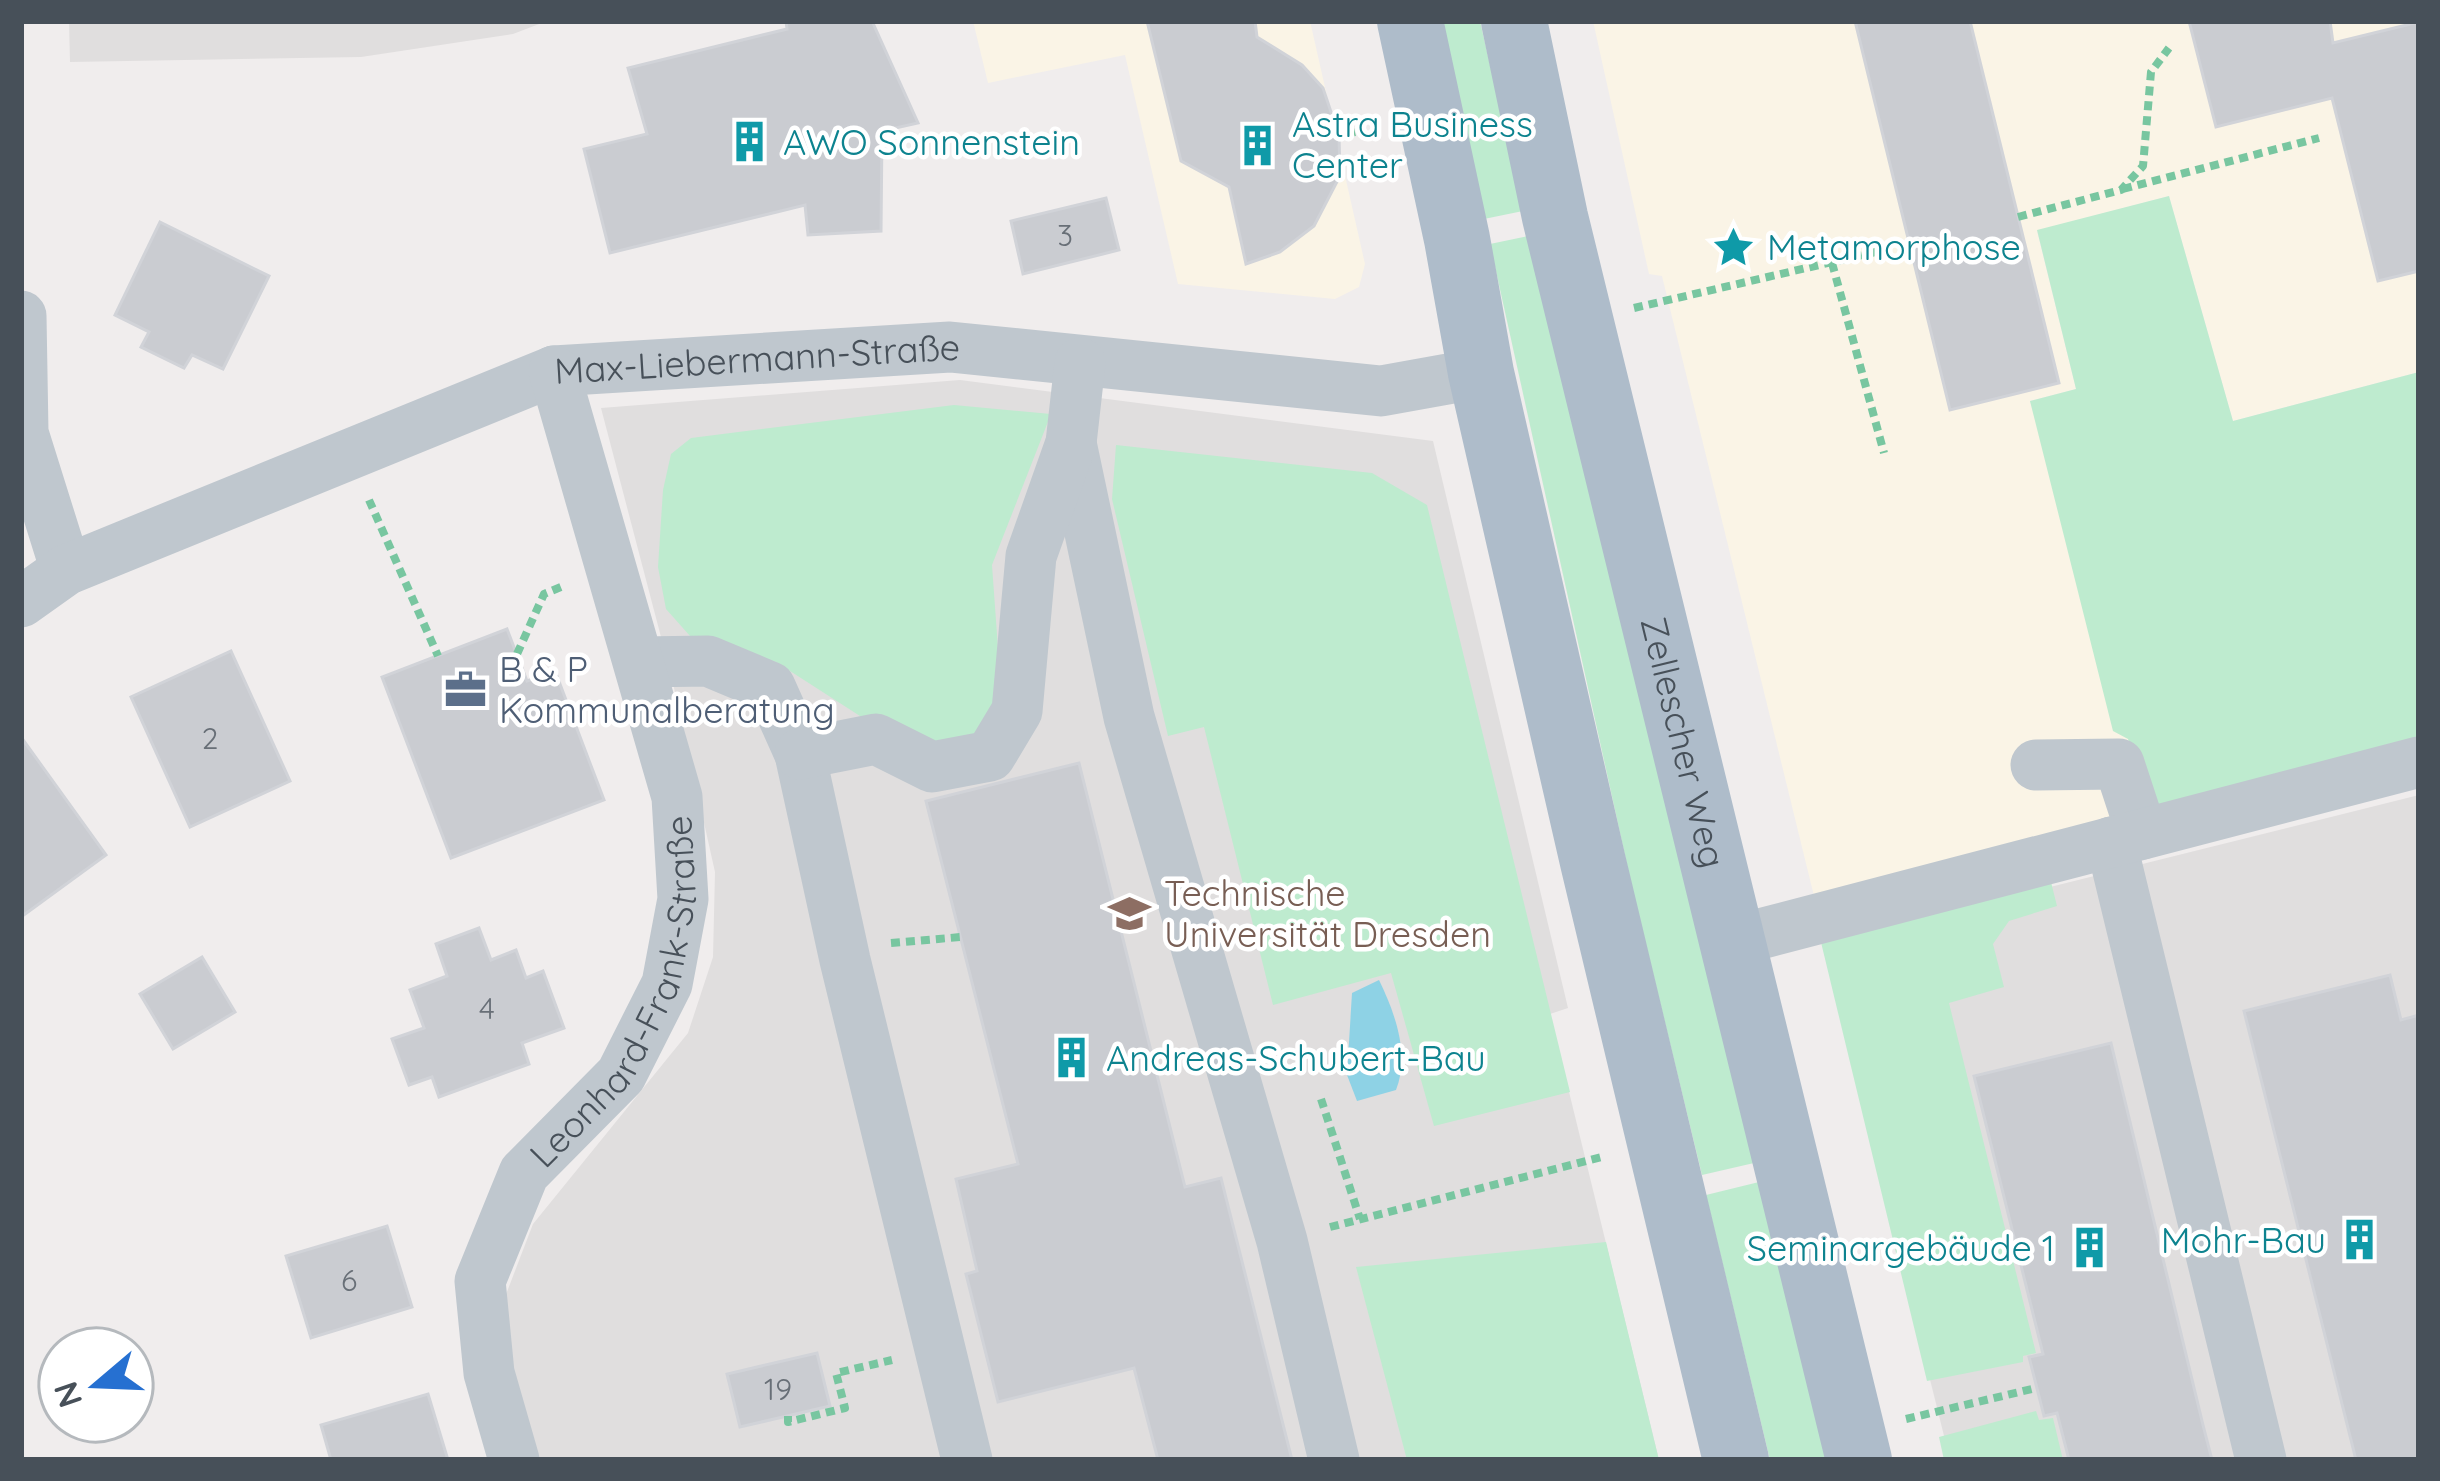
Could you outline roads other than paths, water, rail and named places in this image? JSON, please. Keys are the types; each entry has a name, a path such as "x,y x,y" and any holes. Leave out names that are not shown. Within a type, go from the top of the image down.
{"main road":[{"path":"1410,21 1481,373 1736,1460"},
{"name":"Zellescher Weg","path":"1514,21 1580,319 1859,1460"}],"street":[{"path":"21,316 23,433 66,570"},
{"name":"Max-Liebermann-Straße","path":"21,602 66,570 554,370 950,347 1381,392 1481,373"},
{"path":"800,754 876,739 932,767 990,755 1017,711 1031,556 1071,443 1080,363"},
{"name":"Leonhard-Frank-Straße","path":"514,1460 489,1373 481,1281 524,1173 621,1075 667,984 683,899 677,797 554,370"},
{"path":"1071,443 1130,716 1282,1241 1334,1460"},
{"path":"644,674 708,661 770,687 800,754 967,1460"},
{"path":"1733,941 2419,762"},
{"path":"2036,765 2119,764 2127,838 2261,1460"}],"water":[{"path":"1379,980 1399,1034 1400,1076 1396,1090 1357,1101 1347,1075 1352,993"}],"place":[{"name":"AWO Sonnenstein","path":"749,142"},
{"name":"Astra Business Center","path":"1258,145"},
{"name":"Metamorphose","path":"1733,247"},
{"name":"B & P Kommunalberatung","path":"465,690"},
{"name":"Technische Universität Dresden","path":"1130,914"},
{"name":"Andreas-Schubert-Bau","path":"1072,1058"},
{"name":"Mohr-Bau","path":"2360,1240"},
{"name":"Seminargebäude 1","path":"2089,1248"}]}
